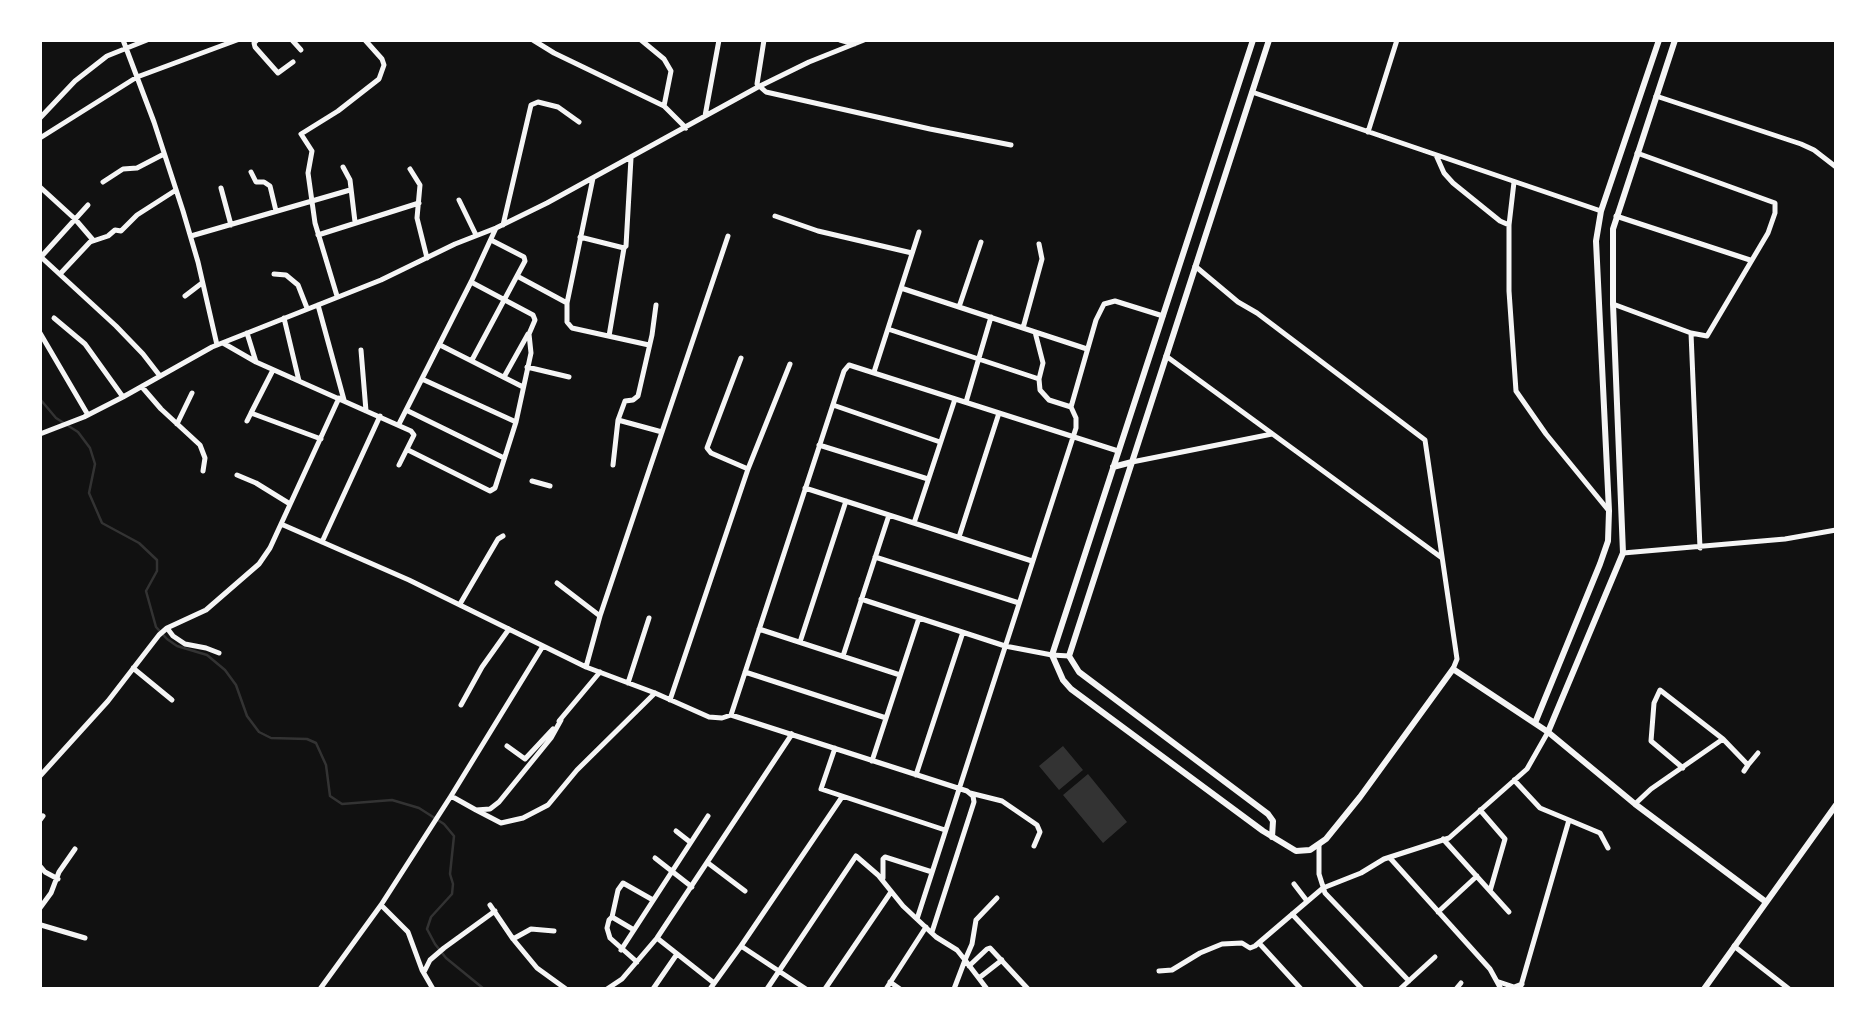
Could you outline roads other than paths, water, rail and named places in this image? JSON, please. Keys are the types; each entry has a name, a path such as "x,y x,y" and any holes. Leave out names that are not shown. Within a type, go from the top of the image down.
{"street":[{"path":"123,40 191,236 220,344 414,433 399,465"},
{"path":"40,118 82,75 107,56 147,40"},
{"path":"40,138 137,77 237,40"},
{"path":"257,40 255,47 278,73 293,62"},
{"path":"292,40 301,50"},
{"path":"337,296 318,235 312,201 308,173 312,151 301,134 338,111 379,79 384,65 382,59 365,40"},
{"path":"533,40 664,106 686,128"},
{"path":"641,40 664,60 671,71 664,106"},
{"path":"705,117 719,40"},
{"path":"758,87 764,40"},
{"path":"840,40 854,44"},
{"path":"41,432 86,416 220,344 382,280 503,225 758,87 809,62 864,40"},
{"path":"1181,261 1195,266 1238,302 1257,313 1425,440 1457,659 1453,669 1360,797 1319,845 1310,850 1296,851 1263,831 1071,689 1059,672 1052,655 1253,40"},
{"path":"1269,40 1069,656 1079,672 1268,814 1273,821 1272,837"},
{"path":"1368,132 1397,40"},
{"path":"1535,723 1604,554 1609,527 1596,241 1601,211 1659,40"},
{"path":"1158,971 1172,970 1200,953 1222,944 1242,943 1250,948 1323,888 1390,858 1443,839 1527,769 1548,732 1623,553 1611,248 1616,216 1675,40"},
{"path":"758,87 774,95 1011,145"},
{"path":"1238,88 1750,261"},
{"path":"1640,96 1655,98 1801,144 1814,150 1836,167"},
{"path":"503,225 531,105 538,102 554,106 579,122"},
{"path":"1613,304 1691,333 1707,335 1768,233 1776,208 1772,201 1637,153"},
{"path":"103,182 122,169 136,168 164,154"},
{"path":"1436,155 1444,173 1453,183 1500,221 1509,225"},
{"path":"609,336 624,248 631,158"},
{"path":"343,167 349,176 355,222"},
{"path":"410,169 420,185 418,223 426,258"},
{"path":"251,172 256,183 264,182 270,186 276,211"},
{"path":"593,178 567,303 568,325 575,329 649,345"},
{"path":"1514,182 1509,225 1509,291 1516,391 1546,434 1609,511"},
{"path":"40,187 75,219 93,240"},
{"path":"221,188 232,225"},
{"path":"60,274 93,240 107,236 115,230 120,231 137,215 176,190"},
{"path":"191,236 350,190"},
{"path":"1609,190 1623,194"},
{"path":"458,200 476,235"},
{"path":"318,235 419,203"},
{"path":"88,205 41,257 138,347 160,376"},
{"path":"775,216 819,231 912,253"},
{"path":"398,424 440,345 496,228"},
{"path":"874,372 919,232"},
{"path":"586,667 600,615 728,236"},
{"path":"580,237 624,248"},
{"path":"472,360 525,258 491,240"},
{"path":"959,307 981,242"},
{"path":"1023,328 1039,276 1042,255 1039,244"},
{"path":"274,274 286,275 298,285 307,308"},
{"path":"517,276 567,303"},
{"path":"471,282 533,315 535,322 504,377"},
{"path":"185,296 202,283"},
{"path":"901,288 1087,349"},
{"path":"917,919 1076,424 1071,407 1100,309 1109,301 1115,301 1163,316"},
{"path":"40,776 108,701 159,635 206,610 259,565 270,548 342,399 317,305"},
{"path":"613,465 618,420 625,401 638,396 656,305"},
{"path":"965,402 991,317"},
{"path":"54,318 85,344 123,397"},
{"path":"284,318 299,381"},
{"path":"888,329 1039,379"},
{"path":"1035,332 1043,363 1039,379 1040,390 1045,398 1071,407"},
{"path":"40,333 86,416"},
{"path":"247,333 256,362"},
{"path":"1691,333 1700,548"},
{"path":"408,450 492,491 516,422 531,353 529,334"},
{"path":"440,345 523,387"},
{"path":"361,350 366,411"},
{"path":"1151,352 1166,356 1442,558"},
{"path":"741,358 707,448 711,453 748,469"},
{"path":"670,700 748,469 790,364"},
{"path":"731,715 846,367 852,365 1118,451"},
{"path":"527,367 569,377"},
{"path":"247,421 273,370"},
{"path":"422,379 516,422"},
{"path":"142,387 161,410 202,449 205,458 203,471"},
{"path":"177,424 191,393"},
{"path":"914,523 955,398"},
{"path":"832,405 940,442"},
{"path":"406,410 504,458"},
{"path":"251,413 321,439"},
{"path":"959,537 999,413"},
{"path":"322,542 380,416"},
{"path":"618,420 662,432"},
{"path":"1113,467 1272,434"},
{"path":"820,445 928,479"},
{"path":"237,475 290,504"},
{"path":"533,481 550,486"},
{"path":"806,488 1032,561"},
{"path":"800,642 846,501"},
{"path":"843,656 889,515"},
{"path":"281,524 460,604 586,667 709,718 731,715 1002,801 1037,825 1040,832 1034,846"},
{"path":"1623,553 1785,539 1836,530"},
{"path":"460,604 498,539 503,536"},
{"path":"875,557 1018,603"},
{"path":"557,583 600,615"},
{"path":"861,599 1005,646 1069,656"},
{"path":"628,683 649,618"},
{"path":"872,761 919,618"},
{"path":"166,629 185,644 219,653"},
{"path":"461,705 482,667 509,629"},
{"path":"759,629 900,675"},
{"path":"916,775 963,632"},
{"path":"320,989 381,905 543,646"},
{"path":"133,668 172,700"},
{"path":"1453,669 1548,732 1635,804 1766,902"},
{"path":"745,672 886,718"},
{"path":"507,746 525,759 600,673"},
{"path":"1683,768 1651,741 1654,703 1660,690 1723,739 1748,765"},
{"path":"451,796 501,823 523,818 548,805 572,776 654,693"},
{"path":"476,810 490,809 499,802 551,737 561,720"},
{"path":"607,989 622,979 657,938 792,733"},
{"path":"1635,804 1651,789 1723,739"},
{"path":"835,748 821,789 945,830"},
{"path":"1744,771 1758,753"},
{"path":"1514,780 1543,810 1600,833 1608,848"},
{"path":"932,932 974,802 970,793"},
{"path":"657,938 712,986 842,797"},
{"path":"1706,988 1836,805"},
{"path":"1480,810 1505,839 1490,891"},
{"path":"621,950 708,816"},
{"path":"1390,858 1490,969 1498,983 1521,986 1569,820"},
{"path":"1263,831 1273,821"},
{"path":"676,831 691,842"},
{"path":"1443,839 1509,912"},
{"path":"1319,845 1319,874 1325,893 1409,981"},
{"path":"40,908 75,849"},
{"path":"767,989 856,856 884,881 897,900 917,919 957,950 987,989"},
{"path":"884,881 885,857 932,872"},
{"path":"655,858 692,887"},
{"path":"708,863 745,891"},
{"path":"40,866 58,879"},
{"path":"1438,912 1477,876"},
{"path":"637,962 621,950 608,933 609,920 618,890 623,883 653,900"},
{"path":"1294,884 1307,901"},
{"path":"825,989 891,892"},
{"path":"954,989 967,963 976,920 997,898"},
{"path":"381,905 408,932 433,989"},
{"path":"490,905 537,968 566,989"},
{"path":"424,973 430,960 495,911"},
{"path":"1292,914 1362,989"},
{"path":"612,917 634,930"},
{"path":"40,926 85,938"},
{"path":"886,989 926,927"},
{"path":"513,939 531,929 554,931"},
{"path":"1259,943 1301,989"},
{"path":"741,946 806,989"},
{"path":"1734,946 1789,989"},
{"path":"967,963 988,948 1028,989"},
{"path":"653,989 677,954"},
{"path":"1400,989 1435,957"},
{"path":"979,978 1002,960"},
{"path":"890,982 900,989"},
{"path":"1456,989 1461,983"}],"waterway":[{"path":"40,399 56,418 78,432 90,448 95,464 89,493 102,523 139,543 157,560 157,571 146,591 156,627 167,639 177,646 207,655 225,670 236,685 247,716 259,732 271,738 307,739 316,743 326,765 330,796 342,804 392,800 419,808 444,824 454,836 450,874 452,894 431,917 427,929 446,958 484,989"}]}
